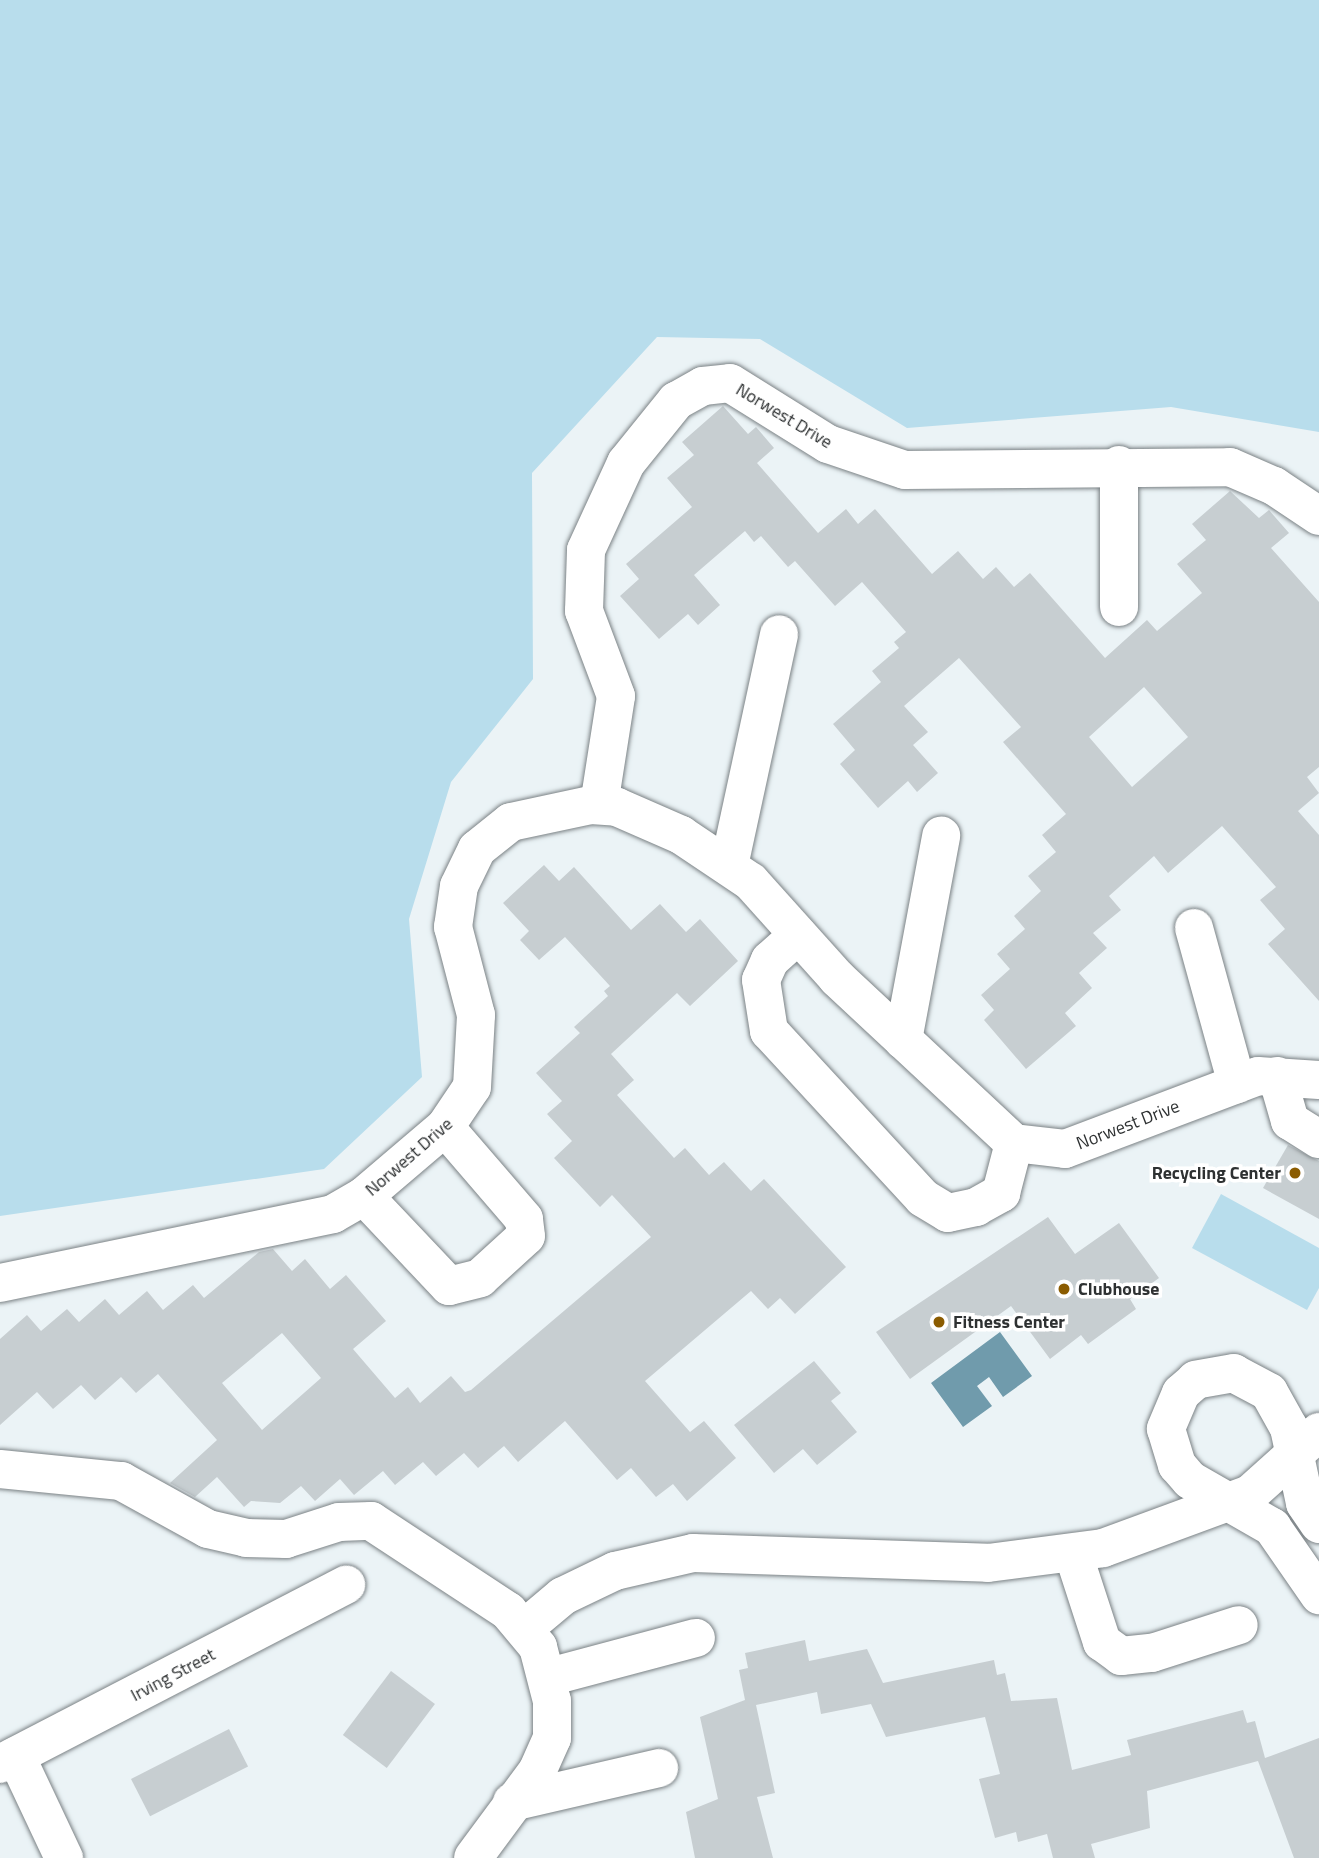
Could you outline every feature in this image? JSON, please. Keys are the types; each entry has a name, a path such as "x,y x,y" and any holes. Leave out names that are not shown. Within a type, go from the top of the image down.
{"street":[{"name":"Norwest Drive","path":"0,1283 333,1213 363,1196 445,1127 467,1099 477,1062 474,1002 453,927 467,866 491,834 511,821 599,805 616,696 584,611 586,550 626,463 690,392 730,383 828,444 905,470 1119,465 1230,467 1258,477 1319,516"},
{"path":"1119,465 1119,607"},
{"path":"729,866 779,634"},
{"path":"599,805 681,835 729,866 904,1040 1014,1143 1001,1193 976,1208 948,1213 923,1198 769,1031 761,980 771,960 798,935"},
{"path":"904,1040 941,836"},
{"path":"1194,928 1237,1084"},
{"name":"Norwest Drive","path":"1014,1143 1065,1149 1237,1084 1303,1080"},
{"path":"1303,1080 1290,1121 1319,1139"},
{"path":"363,1196 449,1286 480,1278 526,1236 524,1219 445,1127"},
{"path":"1319,1524 1306,1503 1308,1443 1280,1409 1253,1380 1214,1374 1196,1380 1171,1409 1169,1448 1190,1480 1272,1527 1319,1595"},
{"path":"526,1627 564,1596 615,1570 693,1553 968,1563 1073,1553 1132,1539 1232,1503 1308,1443"},
{"path":"0,1469 121,1481 208,1529 246,1538 286,1539 339,1522 371,1521 526,1627 549,1677 553,1723 548,1755 473,1858"},
{"path":"1073,1553 1102,1642 1121,1656 1152,1653 1239,1625"},
{"name":"Irving Street","path":"8,1760 346,1585"},
{"path":"549,1677 696,1638"},
{"path":"8,1760 64,1858"},
{"path":"512,1802 659,1768"}],"shaded area":[{"path":"0,0 1319,0 1319,432 1171,407 907,428 760,339 657,337 532,473 533,679 451,782 409,919 422,1077 324,1169 0,1216"},
{"path":"1221,1194 1319,1248 1319,1288 1307,1310 1192,1248"},
{"path":"1000,1332 1032,1376 1003,1397 989,1377 977,1386 992,1406 963,1427 931,1383"}],"building":[{"path":"723,406 748,434 756,427 774,448 757,463 818,533 846,509 858,524 875,509 932,574 958,551 983,579 996,567 1014,587 1030,573 1105,658 1147,620 1157,631 1202,593 1177,564 1206,540 1192,524 1230,491 1259,518 1269,510 1289,533 1271,548 1319,602 1319,767 1307,777 1319,793 1298,811 1319,835 1319,1001 1268,944 1285,929 1260,900 1276,887 1222,826 1168,873 1154,856 1109,896 1121,910 1093,933 1107,948 1079,973 1092,988 1065,1013 1076,1026 1026,1069 984,1020 994,1010 981,995 1010,969 997,954 1025,929 1014,916 1041,891 1028,876 1056,852 1042,835 1066,814 1003,742 1021,727 959,658 904,706 928,732 913,745 938,773 917,792 908,781 878,808 840,764 855,750 833,724 881,682 872,671 899,648 894,642 906,632 862,582 835,606 795,561 788,567 761,536 754,542 745,531 694,575 720,605 698,625 688,614 659,639 620,596 639,579 626,564 692,507 667,478 694,455 682,442","holes":["1144,687 1188,737 1132,787 1089,737"]},
{"path":"544,865 559,881 574,867 631,930 660,904 686,932 700,919 738,961 690,1006 677,993 611,1054 634,1080 617,1095 674,1158 685,1148 709,1175 724,1162 751,1191 764,1179 846,1267 795,1314 780,1298 768,1309 751,1291 645,1381 690,1432 704,1421 736,1458 687,1501 673,1484 656,1497 631,1468 617,1480 565,1421 518,1462 504,1446 478,1468 464,1453 436,1476 423,1462 395,1485 383,1471 354,1495 340,1479 315,1501 301,1486 280,1503 251,1501 244,1507 217,1477 195,1497 170,1483 217,1440 158,1374 136,1393 121,1377 95,1400 81,1385 53,1409 37,1392 0,1425 0,1339 27,1315 41,1331 67,1309 79,1322 105,1299 119,1315 147,1291 163,1310 193,1285 204,1298 259,1252 273,1249 292,1271 305,1259 330,1289 346,1275 386,1321 353,1349 395,1398 408,1387 420,1403 451,1376 465,1392 471,1390 651,1237 612,1195 600,1207 554,1158 572,1141 547,1114 562,1101 536,1073 580,1033 574,1027 608,996 604,991 610,986 565,937 539,960 520,940 529,931 503,903","holes":["282,1333 321,1378 262,1430 222,1383"]},
{"name":"Recycling Center","path":"1288,1145 1319,1161 1319,1219 1263,1188"},
{"name":"Clubhouse","path":"1048,1217 1075,1254 1119,1223 1159,1278 1130,1299 1136,1309 1088,1344 1081,1335 1050,1359 1011,1306 910,1379 876,1332"},
{"path":"814,1361 841,1393 831,1401 857,1432 817,1465 803,1449 774,1473 734,1425"},
{"path":"805,1640 809,1661 867,1649 883,1683 994,1660 997,1675 1005,1673 1011,1701 1057,1698 1072,1770 1131,1755 1127,1740 1243,1710 1247,1723 1255,1721 1265,1758 1319,1738 1319,1858 1294,1858 1258,1761 1147,1791 1150,1828 1091,1844 1095,1858 1053,1858 1047,1834 1018,1842 1016,1832 995,1838 979,1779 1000,1774 985,1717 886,1737 871,1704 821,1714 817,1692 756,1705 775,1793 757,1797 773,1858 695,1858 686,1812 718,1799 700,1717 745,1700 739,1670 748,1668 745,1653"},
{"path":"391,1671 435,1704 387,1768 343,1735"},
{"path":"229,1729 248,1766 150,1816 131,1779"}],"place":[{"name":"Recycling Center","path":"1295,1173"},
{"name":"Clubhouse","path":"1064,1289"},
{"name":"Fitness Center","path":"939,1322"}]}
